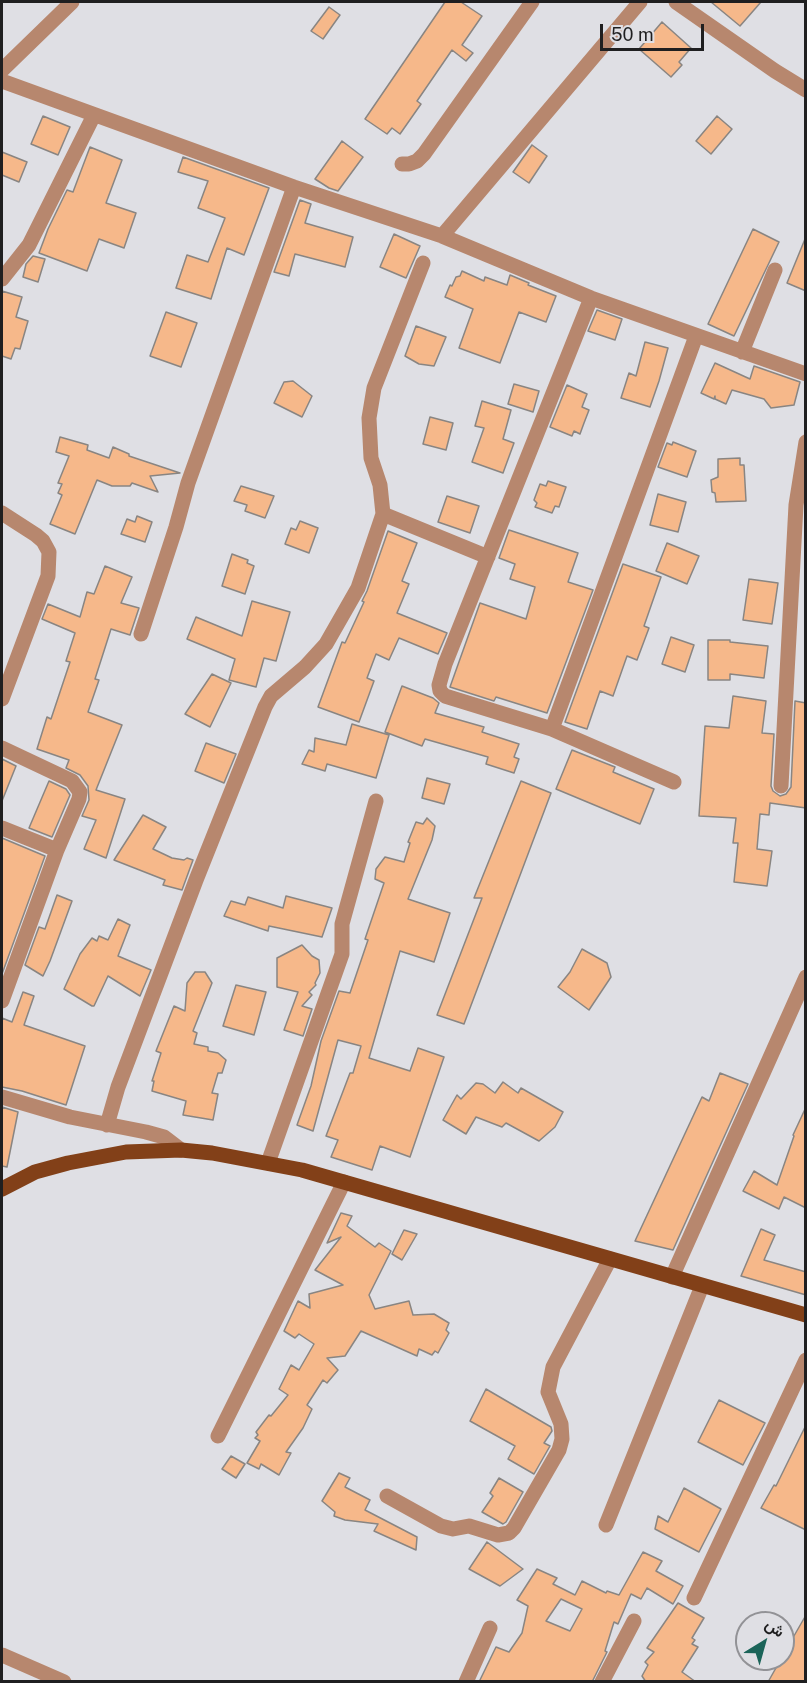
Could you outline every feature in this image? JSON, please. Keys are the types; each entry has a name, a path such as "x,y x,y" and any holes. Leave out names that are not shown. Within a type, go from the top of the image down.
{"main road":[{"path":"2,1189 35,1172 126,1152 181,1150 212,1153 267,1163 344,1182 806,1315"}],"street":[{"path":"2,70 72,2"},
{"path":"402,164 417,161 424,154 532,2"},
{"path":"442,236 640,2"},
{"path":"676,2 806,90"},
{"path":"2,81 294,187 442,236 591,298 806,374"},
{"path":"2,279 29,245 94,115"},
{"path":"141,634 188,483 294,187"},
{"path":"107,1125 118,1087 195,880 265,707 271,696 305,667 326,644 358,588 382,514 380,484 371,458 369,418 374,388 423,263"},
{"path":"742,352 775,270"},
{"path":"591,298 445,664 439,685 440,691 445,696 552,729 674,782"},
{"path":"552,729 696,336"},
{"path":"781,786 796,505 806,442"},
{"path":"2,513 43,541 49,552 48,576 2,699"},
{"path":"382,514 488,557"},
{"path":"2,748 72,781 78,787 79,799 57,850 2,1001"},
{"path":"267,1163 342,954 342,924 376,801"},
{"path":"2,828 57,850"},
{"path":"672,1277 806,977"},
{"path":"2,1097 107,1125 164,1137 181,1150"},
{"path":"218,1436 344,1182"},
{"path":"387,1496 425,1518 453,1529 469,1526 498,1535 509,1533 514,1528 559,1450 562,1439 561,1424 548,1392 553,1367 610,1259"},
{"path":"606,1525 702,1286"},
{"path":"694,1598 806,1360"},
{"path":"602,1682 634,1621"},
{"path":"466,1682 490,1629"},
{"path":"2,1655 64,1682"}],"building":[{"path":"445,2 461,2 482,16 462,45 473,53 466,61 452,50 417,101 421,104 400,134 392,128 387,134 365,119"},
{"path":"711,2 761,2 740,26"},
{"path":"329,7 340,15 323,39 311,31"},
{"path":"662,22 691,48 679,62 682,65 671,77 639,49"},
{"path":"43,116 70,127 58,155 31,144"},
{"path":"717,116 732,129 711,154 696,141"},
{"path":"342,141 363,157 338,191 315,179"},
{"path":"532,145 547,156 529,183 513,172"},
{"path":"90,147 122,160 106,203 136,213 124,248 99,239 87,271 39,253 67,190 73,192"},
{"path":"2,152 27,162 19,182 2,175"},
{"path":"183,157 269,188 244,255 227,248 211,299 176,288 187,255 208,262 225,218 198,208 208,181 178,172"},
{"path":"300,200 311,204 305,223 353,237 345,267 295,254 289,276 274,272"},
{"path":"753,229 779,242 734,336 708,324"},
{"path":"394,234 420,246 406,278 380,267"},
{"path":"806,239 806,291 787,283"},
{"path":"33,256 45,259 38,282 23,277 26,264"},
{"path":"462,271 484,281 485,277 507,285 510,275 556,296 546,322 519,312 500,363 459,348 473,309 445,297 450,285 452,286"},
{"path":"2,291 22,297 16,317 28,321 20,349 15,348 11,359 2,356"},
{"path":"597,310 622,319 615,340 588,331"},
{"path":"166,312 197,323 181,367 150,356"},
{"path":"416,326 446,337 434,366 419,364 405,356"},
{"path":"645,342 668,348 650,407 621,398 629,373 636,376"},
{"path":"715,363 750,379 754,366 800,382 794,405 771,408 764,399 732,390 726,404 715,399 715,396 714,399 701,393"},
{"path":"293,381 312,396 302,417 274,403 284,382"},
{"path":"514,384 539,391 533,412 508,404"},
{"path":"567,385 587,394 582,407 589,410 580,434 574,431 572,436 550,427"},
{"path":"482,401 511,410 503,439 514,443 503,473 472,462 484,428 475,426"},
{"path":"430,417 453,423 446,450 423,444"},
{"path":"60,437 88,445 87,450 109,458 113,447 129,456 180,473 150,476 158,492 132,483 130,486 112,486 97,480 75,534 50,524 62,495 58,493 62,484 58,483 69,456 56,452"},
{"path":"673,442 696,451 687,477 658,467 667,443 672,445"},
{"path":"740,458 740,465 744,465 746,501 716,502 711,480 718,477 718,459"},
{"path":"548,481 566,487 559,507 555,506 552,513 535,507 537,503 534,500 540,484 546,486"},
{"path":"241,486 274,496 265,518 245,511 247,505 234,501"},
{"path":"658,494 686,502 678,532 650,525"},
{"path":"447,496 479,506 470,533 438,522"},
{"path":"137,516 152,522 145,542 121,534 127,519 135,522"},
{"path":"300,521 318,528 309,553 285,544 291,528 296,530"},
{"path":"509,530 578,553 568,582 593,590 547,713 496,697 494,701 450,687 480,603 526,619 535,587 510,579 515,564 499,558"},
{"path":"388,531 417,543 402,581 409,584 397,613 447,633 438,654 399,638 389,660 376,654 367,678 374,681 359,722 318,707 342,642 345,643 364,602 362,601"},
{"path":"667,543 699,556 687,584 656,571"},
{"path":"232,554 248,560 247,563 254,566 245,594 222,586"},
{"path":"623,564 661,577 644,626 649,628 637,660 627,656 613,696 600,691 587,729 565,722"},
{"path":"105,566 132,577 121,603 139,608 130,635 111,629 95,679 99,680 88,712 122,725 96,790 125,799 106,858 84,849 96,820 82,816 89,800 88,786 80,775 66,768 69,760 37,749 47,717 51,719 70,662 66,661 75,633 42,619 48,604 80,617 87,592 94,594"},
{"path":"749,579 778,583 772,624 743,620"},
{"path":"252,601 290,612 276,661 264,658 256,687 229,680 235,659 187,639 196,617 242,636"},
{"path":"671,637 694,645 685,672 662,664"},
{"path":"708,640 730,640 730,642 768,646 764,678 730,674 730,680 708,680"},
{"path":"212,674 231,683 210,727 185,714"},
{"path":"402,686 433,698 439,703 435,713 484,727 482,732 519,744 514,757 519,759 514,773 486,764 488,757 425,739 422,746 385,732"},
{"path":"733,696 766,701 762,733 774,734 771,786 773,791 780,796 786,794 791,787 795,701 806,703 806,808 770,803 769,815 760,814 757,849 772,851 767,886 734,882 738,843 733,843 736,818 699,816 705,726 729,728"},
{"path":"352,724 389,735 376,778 327,764 325,771 302,764 309,750 314,752 315,738 346,745"},
{"path":"206,743 236,754 224,783 195,771"},
{"path":"572,750 615,767 613,772 654,789 640,824 556,789"},
{"path":"2,759 16,766 2,801"},
{"path":"427,778 450,784 444,804 422,798"},
{"path":"49,781 66,789 70,795 52,837 29,828"},
{"path":"521,781 551,793 464,1024 437,1015 482,898 474,898"},
{"path":"143,815 166,827 153,849 172,858 193,860 182,890 163,885 165,880 114,860"},
{"path":"427,818 435,826 432,840 408,899 450,913 434,962 400,951 369,1058 410,1071 418,1048 444,1057 410,1157 380,1146 372,1170 331,1157 338,1140 326,1136 350,1073 353,1073 361,1046 338,1040 313,1131 297,1125 311,1086 321,1041 339,991 350,993 368,940 365,939 384,883 375,879 376,869 385,857 404,862 410,843 408,842 416,822 423,824"},
{"path":"2,838 45,856 2,974"},
{"path":"57,895 72,901 43,976 25,965 39,927 45,929"},
{"path":"286,896 332,908 322,937 269,926 268,931 224,916 231,901 245,905 248,897 283,908"},
{"path":"118,919 130,925 118,956 151,970 140,996 108,976 92,1006 64,989 80,954 92,938 97,941 99,936 108,940"},
{"path":"302,945 319,960 320,973 316,985 309,992 312,995 302,1006 312,1009 303,1036 284,1030 298,992 277,987 277,958"},
{"path":"582,949 607,963 611,977 589,1010 558,987 570,972"},
{"path":"195,972 205,972 212,983 193,1031 197,1033 194,1044 208,1047 208,1051 218,1053 226,1060 222,1073 218,1073 212,1093 218,1094 213,1120 183,1115 186,1101 152,1091 154,1081 152,1081 161,1053 156,1051 174,1006 185,1011 187,983"},
{"path":"236,985 266,992 254,1035 223,1026"},
{"path":"23,992 34,996 24,1025 85,1046 66,1105 2,1087 2,1018 12,1022"},
{"path":"720,1073 748,1084 673,1250 635,1241 702,1097 709,1101"},
{"path":"503,1082 518,1093 521,1088 563,1112 555,1127 539,1141 506,1123 502,1127 476,1117 466,1134 443,1120 457,1095 461,1099 476,1083 483,1084 495,1093"},
{"path":"2,1107 18,1112 7,1167 2,1166"},
{"path":"806,1107 806,1208 784,1197 779,1209 743,1191 754,1171 777,1185 793,1135"},
{"path":"341,1213 352,1216 347,1226 375,1247 379,1243 391,1251 369,1295 375,1309 409,1301 413,1315 434,1314 449,1323 446,1330 449,1333 438,1353 435,1351 432,1355 419,1349 417,1356 361,1331 345,1356 327,1358 338,1370 327,1383 323,1380 307,1405 312,1409 303,1428 286,1452 291,1453 279,1475 261,1464 259,1469 247,1463 260,1441 255,1438 258,1435 256,1432 288,1395 279,1389 291,1365 299,1370 314,1344 299,1334 295,1338 284,1331 298,1301 310,1308 309,1294 343,1285 315,1270 341,1237 327,1243"},
{"path":"761,1229 775,1235 764,1260 806,1272 806,1295 741,1276"},
{"path":"404,1230 417,1234 402,1260 392,1254"},
{"path":"486,1389 551,1427 552,1431 544,1443 550,1446 534,1474 508,1459 515,1446 470,1421"},
{"path":"719,1400 765,1423 743,1465 698,1442"},
{"path":"806,1425 806,1530 761,1508 774,1485 776,1486"},
{"path":"231,1456 245,1464 236,1478 222,1469"},
{"path":"339,1473 350,1478 345,1487 370,1500 365,1510 417,1537 416,1550 374,1531 378,1524 345,1520 334,1516 335,1512 322,1501"},
{"path":"499,1478 523,1492 503,1524 482,1512 493,1496 490,1493"},
{"path":"684,1488 721,1509 699,1552 655,1529 658,1516 668,1522"},
{"path":"487,1542 523,1569 500,1586 469,1569"},
{"path":"643,1552 662,1561 656,1571 683,1586 673,1604 647,1588 641,1599 631,1594 618,1624 614,1622 605,1651 607,1652 592,1682 479,1682 496,1647 509,1652 522,1633 528,1606 517,1600 537,1569 557,1578 553,1584 575,1595 582,1581 606,1593 607,1591 619,1595","holes":["561,1599 582,1609 570,1631 546,1621"]},
{"path":"678,1603 704,1618 692,1638 695,1640 692,1644 698,1647 682,1672 696,1682 646,1682 642,1676 648,1665 645,1662 654,1652 647,1648"},
{"path":"806,1615 806,1682 768,1682 774,1671 795,1671 795,1634"}]}
